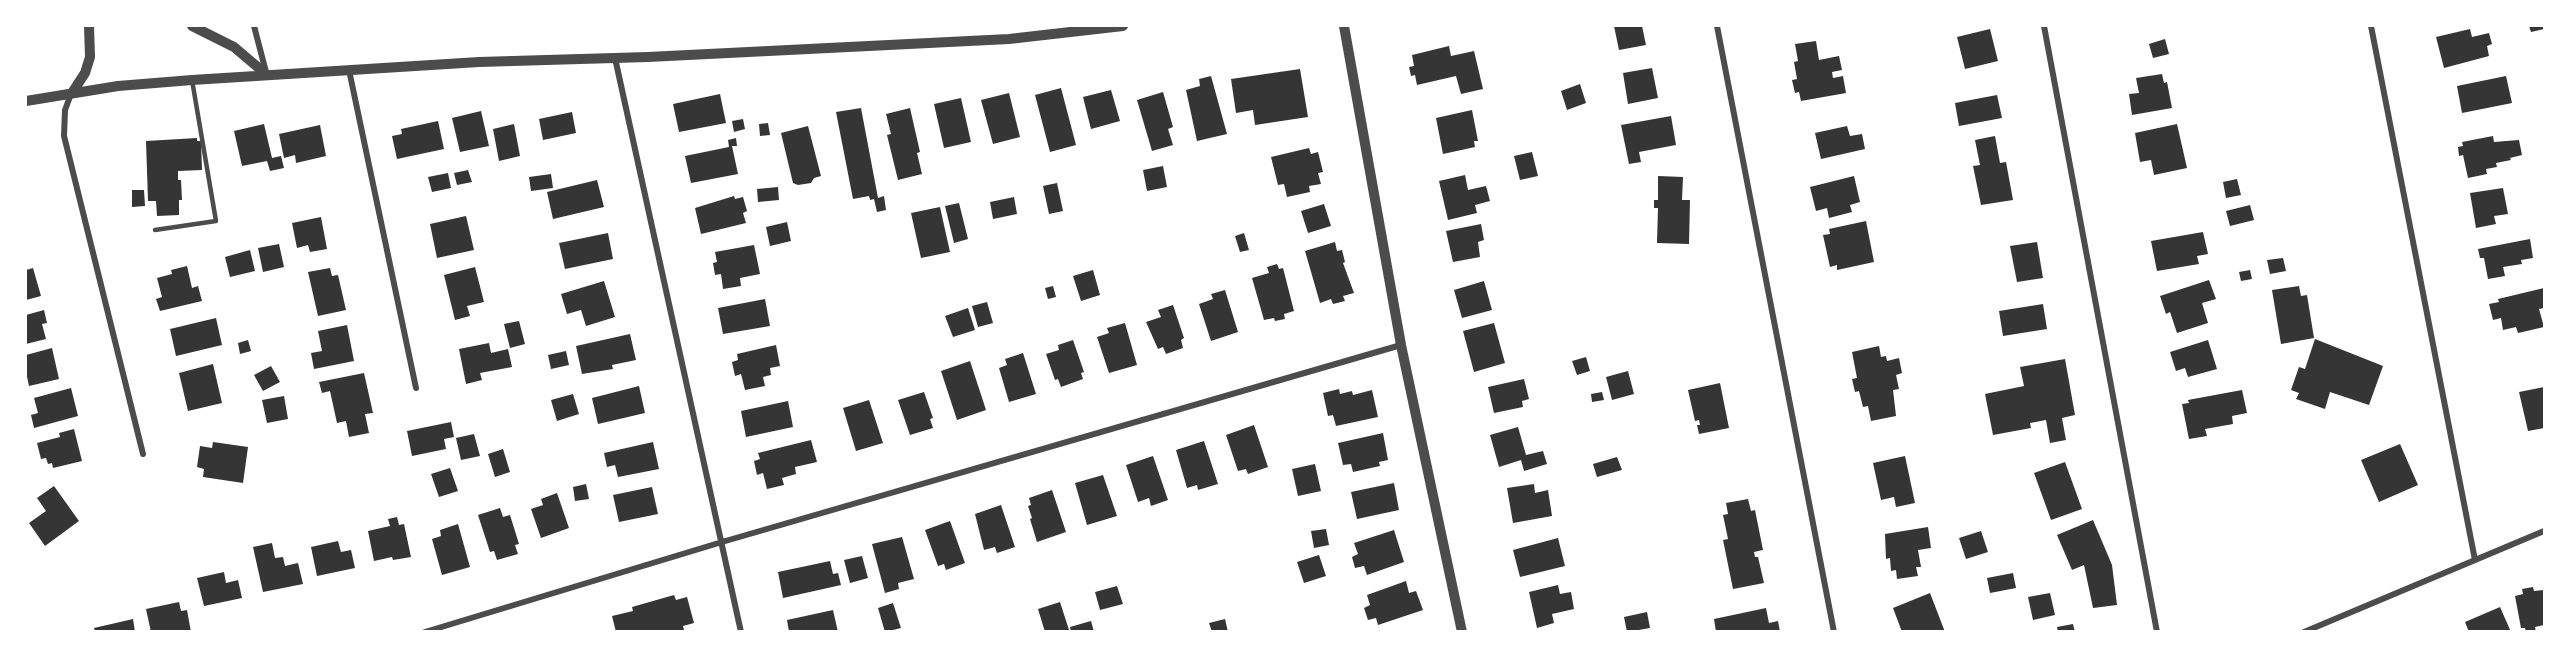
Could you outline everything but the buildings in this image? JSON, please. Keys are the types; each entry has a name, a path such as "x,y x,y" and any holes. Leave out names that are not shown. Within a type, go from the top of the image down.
{"street":[{"path":"89,26 90,57 85,73 72,93 65,110 64,136 143,454"},
{"path":"192,26 234,48 267,75"},
{"path":"254,26 267,75"},
{"path":"26,101 72,93 192,80 349,70 1009,39 1123,26"},
{"path":"1344,26 1401,345 1462,632"},
{"path":"1717,26 1834,632"},
{"path":"2044,26 2157,632"},
{"path":"2371,26 2475,560"},
{"path":"615,58 741,632"},
{"path":"349,70 416,388"},
{"path":"425,632 722,542 1401,345"},
{"path":"2304,632 2544,531"}],"lane":[{"path":"155,230 216,221 192,80"}]}
